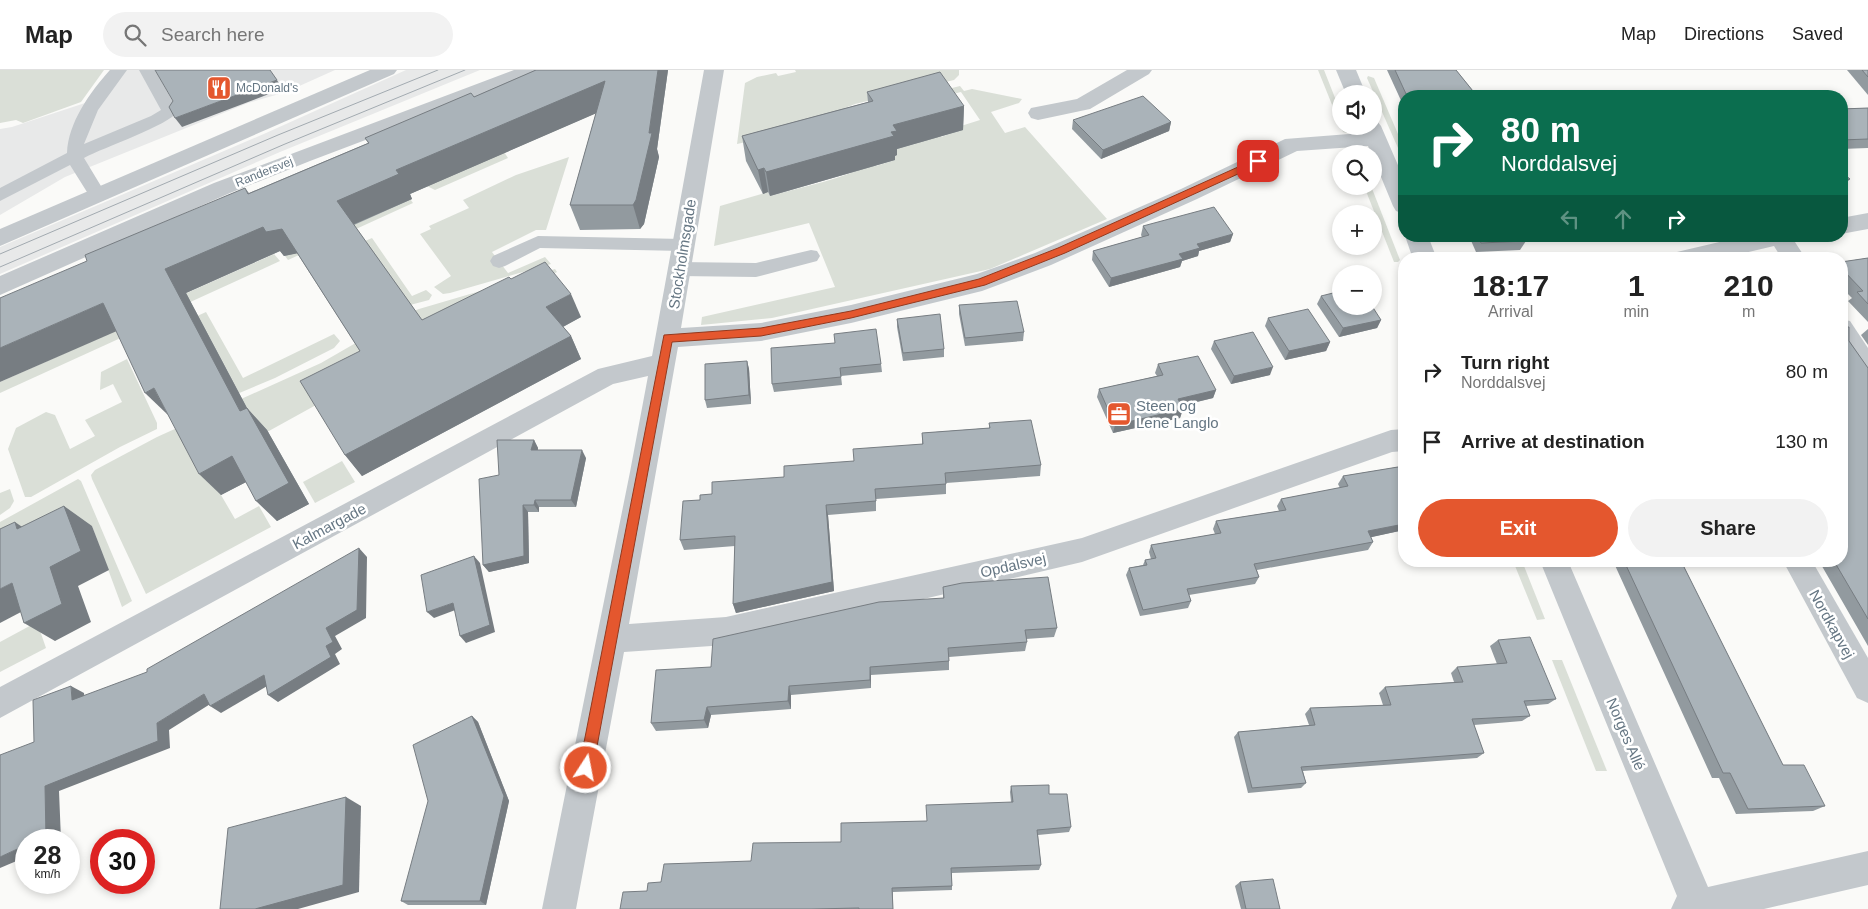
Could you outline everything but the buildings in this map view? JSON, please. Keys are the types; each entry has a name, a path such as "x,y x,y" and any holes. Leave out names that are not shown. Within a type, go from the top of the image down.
{"street":[{"path":"0,238 387,70"},
{"name":"Randersvej","path":"0,286 293,160 533,70"},
{"name":"Stockholmsgade","path":"559,909 666,350 714,70"},
{"path":"1038,113 1082,104 1142,70"},
{"path":"1346,70 1352,85"},
{"name":"Kalmargade","path":"0,703 607,376 666,350 851,314 982,282 1061,251 1189,194 1293,144 1358,135"},
{"path":"1373,135 1398,192"},
{"path":"1848,225 1868,221"},
{"path":"1713,252 1759,242"},
{"path":"1848,338 1868,368"},
{"name":"Opdalsvej","path":"610,639 726,630 1082,550 1391,441 1398,440"},
{"name":"Norges Allé","path":"1556,567 1694,908"},
{"name":"Nordkapvej","path":"1800,567 1868,688"},
{"path":"1694,908 1868,868"}],"lane":[{"path":"98,196 74,156 79,130 110,80 119,70"},
{"path":"0,180 74,156 103,155 162,131 170,111 147,70"},
{"path":"0,195 74,156"},
{"path":"499,261 538,242 681,257 756,270 811,256"}],"shaded area":[{"path":"0,70 104,70 81,102 23,123 16,120 0,123"},
{"path":"110,70 335,70 286,92 248,103 65,177 0,215 0,129 12,127 85,103"},
{"path":"406,70 480,70 280,152 0,274 0,247 266,133"},
{"path":"795,70 959,70 959,75 954,80 855,104 777,135 737,144 745,83 757,77 776,73 778,76 796,72"},
{"path":"1318,70 1324,70 1332,90 1332,105"},
{"path":"1368,76 1374,78 1377,85 1370,85"},
{"path":"960,86 964,91 972,89 1022,99 1019,103 991,112 1005,133 1025,127 1107,219 990,269 772,318 701,325 702,317 835,287 809,223 714,246 720,206 768,192 770,196 823,182 849,174 874,162 876,166 895,160 892,157 897,155 896,149 915,144 938,133 941,137 958,131 961,126 980,120 961,92 940,97 948,89"},
{"path":"1382,97 1398,134 1398,148 1382,112"},
{"path":"504,152 508,158 435,190 427,186"},
{"path":"569,157 546,230 536,230 492,252 508,273 545,257 551,264 450,293 443,294 434,287 451,276 420,234 431,229 429,226 469,208 463,200 516,175"},
{"path":"1368,195 1375,195 1378,205 1372,205"},
{"path":"410,199 413,203 288,260 285,256"},
{"path":"1382,214 1398,255 1398,262 1394,262 1382,232"},
{"path":"372,238 412,296 426,290 432,295 429,300 410,305 306,267"},
{"path":"274,254 280,261 175,309 169,301"},
{"path":"555,269 557,272 258,437 221,495 235,519 259,506 271,527 146,594 92,479 91,475 95,470 157,437 321,363 406,314"},
{"path":"206,312 243,378 334,334 340,341 334,348 275,378 173,421 168,415 234,383 136,344"},
{"path":"133,323 136,331 0,393 0,382"},
{"path":"127,359 157,423 157,429 120,447 31,497 25,497 8,449 16,428 46,412 55,415 70,449 95,436 85,420 122,402 113,384 100,390 101,372"},
{"path":"342,461 355,482 315,503 303,482"},
{"path":"78,479 81,481 132,601 122,607 92,526 0,563 0,522"},
{"path":"10,489 14,501 10,508 0,515 0,493"},
{"path":"1515,567 1524,567 1545,619 1537,620"},
{"path":"37,622 46,648 0,672 0,642"},
{"path":"1552,660 1562,660 1607,771 1596,771"}],"tram line":[{"path":"0,254 278,135 438,70"},
{"path":"0,267 285,144 465,70"}],"place":[{"name":"McDonald's","path":"219,88"},
{"name":"Steen og Lene Langlo","path":"1119,414"}],"route":[{"path":"586,768 644,472 668,338 761,332 851,314 982,282 1043,259 1258,161"}]}
